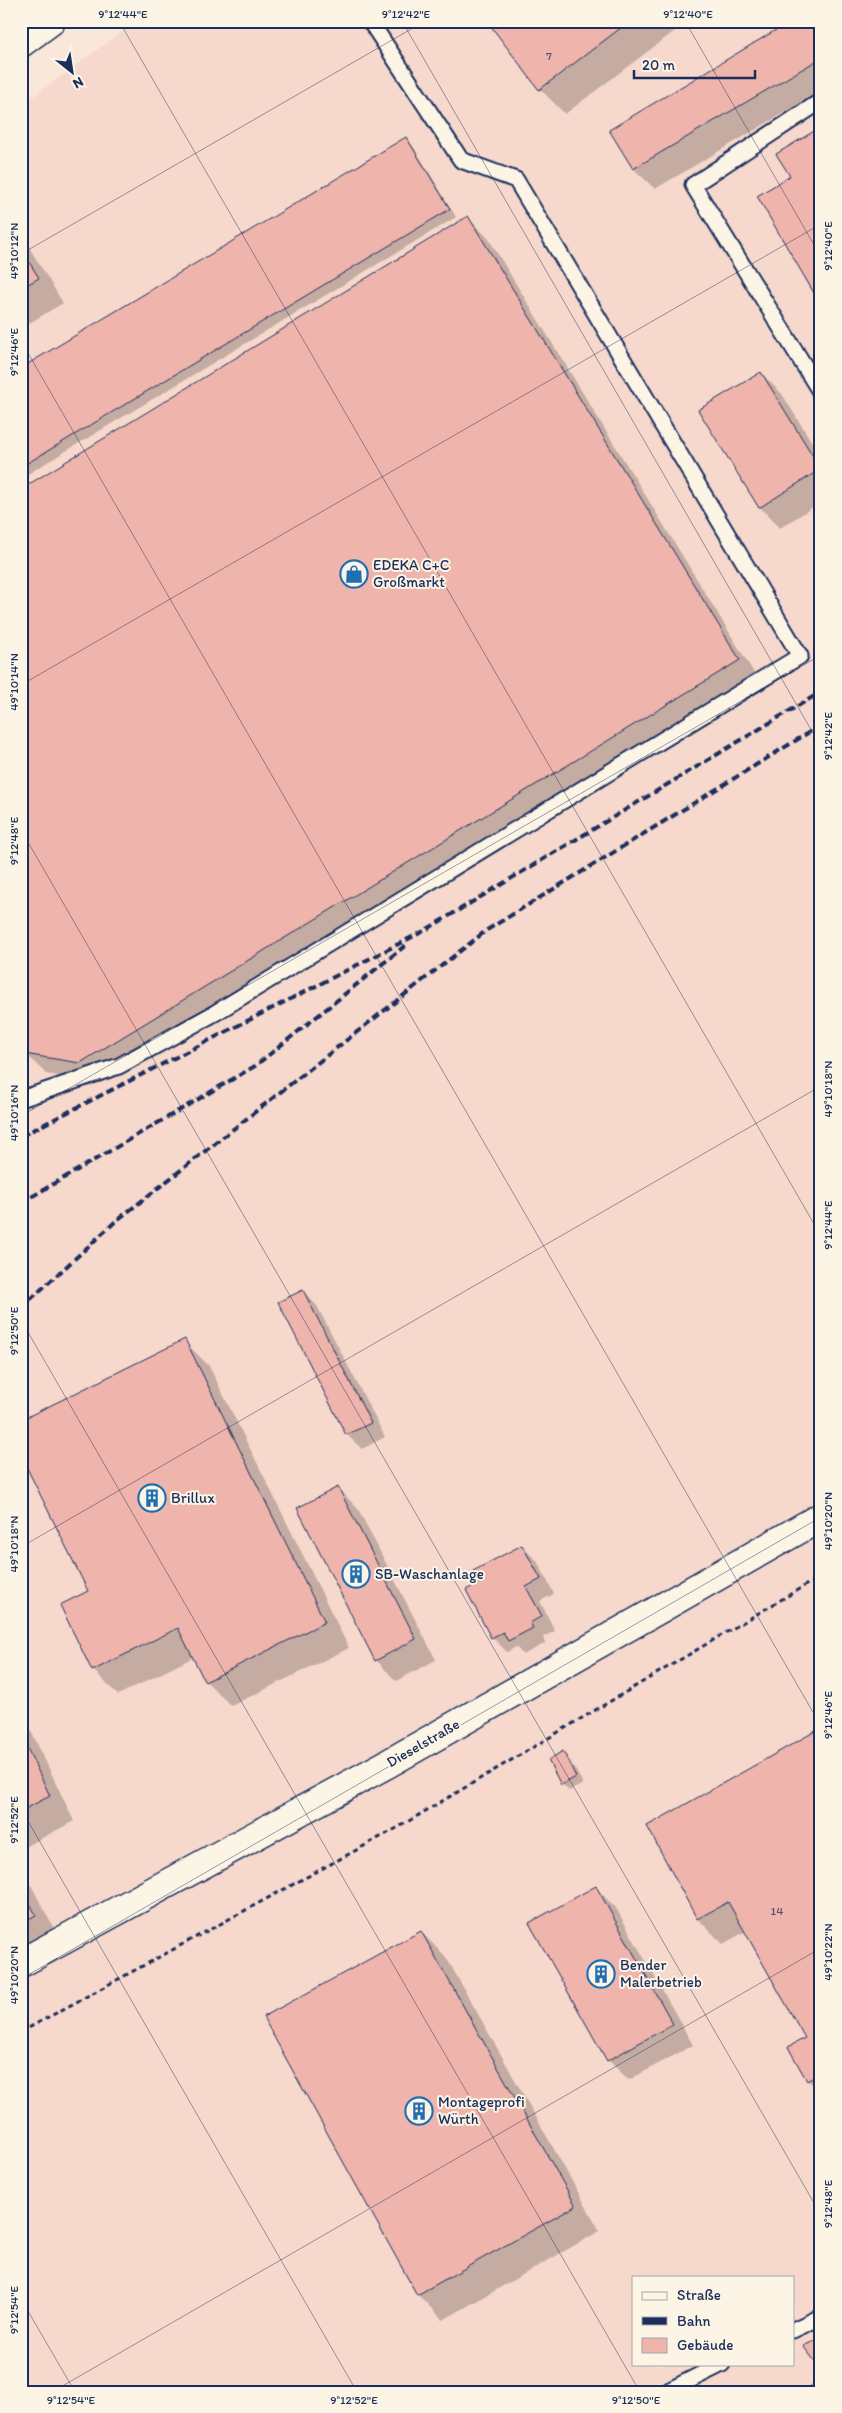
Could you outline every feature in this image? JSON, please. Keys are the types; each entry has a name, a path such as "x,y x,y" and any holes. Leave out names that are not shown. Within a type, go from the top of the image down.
{"street":[{"path":"21,43 51,21"},
{"name":"Dieselstraße","path":"21,1963 389,1763 821,1517"}],"lane":[{"path":"21,1099 118,1066 214,1013 800,656 516,180 461,160 370,21"},
{"path":"821,101 693,185 821,394"},
{"path":"794,2330 821,2317"},
{"path":"666,2392 718,2366"}],"path":[{"path":"21,2032 397,1828 821,1576"}],"shaded area":[{"path":"137,21 821,21 821,2392 21,2392 21,105"}],"building":[{"path":"487,21 630,21 539,90"},
{"path":"791,21 815,21 821,32 821,58 633,169 609,130"},
{"path":"821,127 821,305 757,196 790,176 776,154"},
{"path":"406,137 450,209 21,467 21,368"},
{"name":"EDEKA C+C Großmarkt","path":"468,216 740,660 80,1063 24,1054 21,1050 21,489"},
{"path":"21,249 39,278 21,288"},
{"path":"761,372 821,469 759,508 698,410"},
{"path":"303,1290 371,1423 346,1435 278,1302"},
{"name":"Brillux","path":"185,1339 325,1622 205,1682 178,1628 92,1671 60,1605 88,1591 21,1456 21,1420"},
{"name":"SB-Waschanlage","path":"338,1487 416,1639 375,1661 297,1508"},
{"path":"522,1545 541,1579 526,1587 542,1616 530,1623 533,1628 508,1641 503,1632 491,1638 466,1590 479,1583 473,1571"},
{"path":"821,1728 821,2073 807,2081 788,2047 805,2038 728,1902 697,1919 647,1826"},
{"path":"21,1735 50,1796 21,1811"},
{"path":"563,1751 576,1777 561,1785 548,1760"},
{"name":"Bender Malerbetrieb","path":"596,1886 673,2024 607,2061 529,1923"},
{"path":"21,1887 36,1915 21,1923"},
{"name":"Montageprofi Würth","path":"421,1931 576,2206 417,2295 263,2017"},
{"path":"821,2338 821,2369 803,2346"}],"railway":[{"path":"21,1136 424,931 821,692"},
{"path":"21,1308 116,1221 487,930 821,725"},
{"path":"21,1203 255,1066 406,945"}],"place":[{"name":"EDEKA C+C Großmarkt","path":"354,574"},
{"name":"Brillux","path":"152,1498"},
{"name":"SB-Waschanlage","path":"356,1574"},
{"name":"Bender Malerbetrieb","path":"601,1974"},
{"name":"Montageprofi Würth","path":"419,2111"}]}
